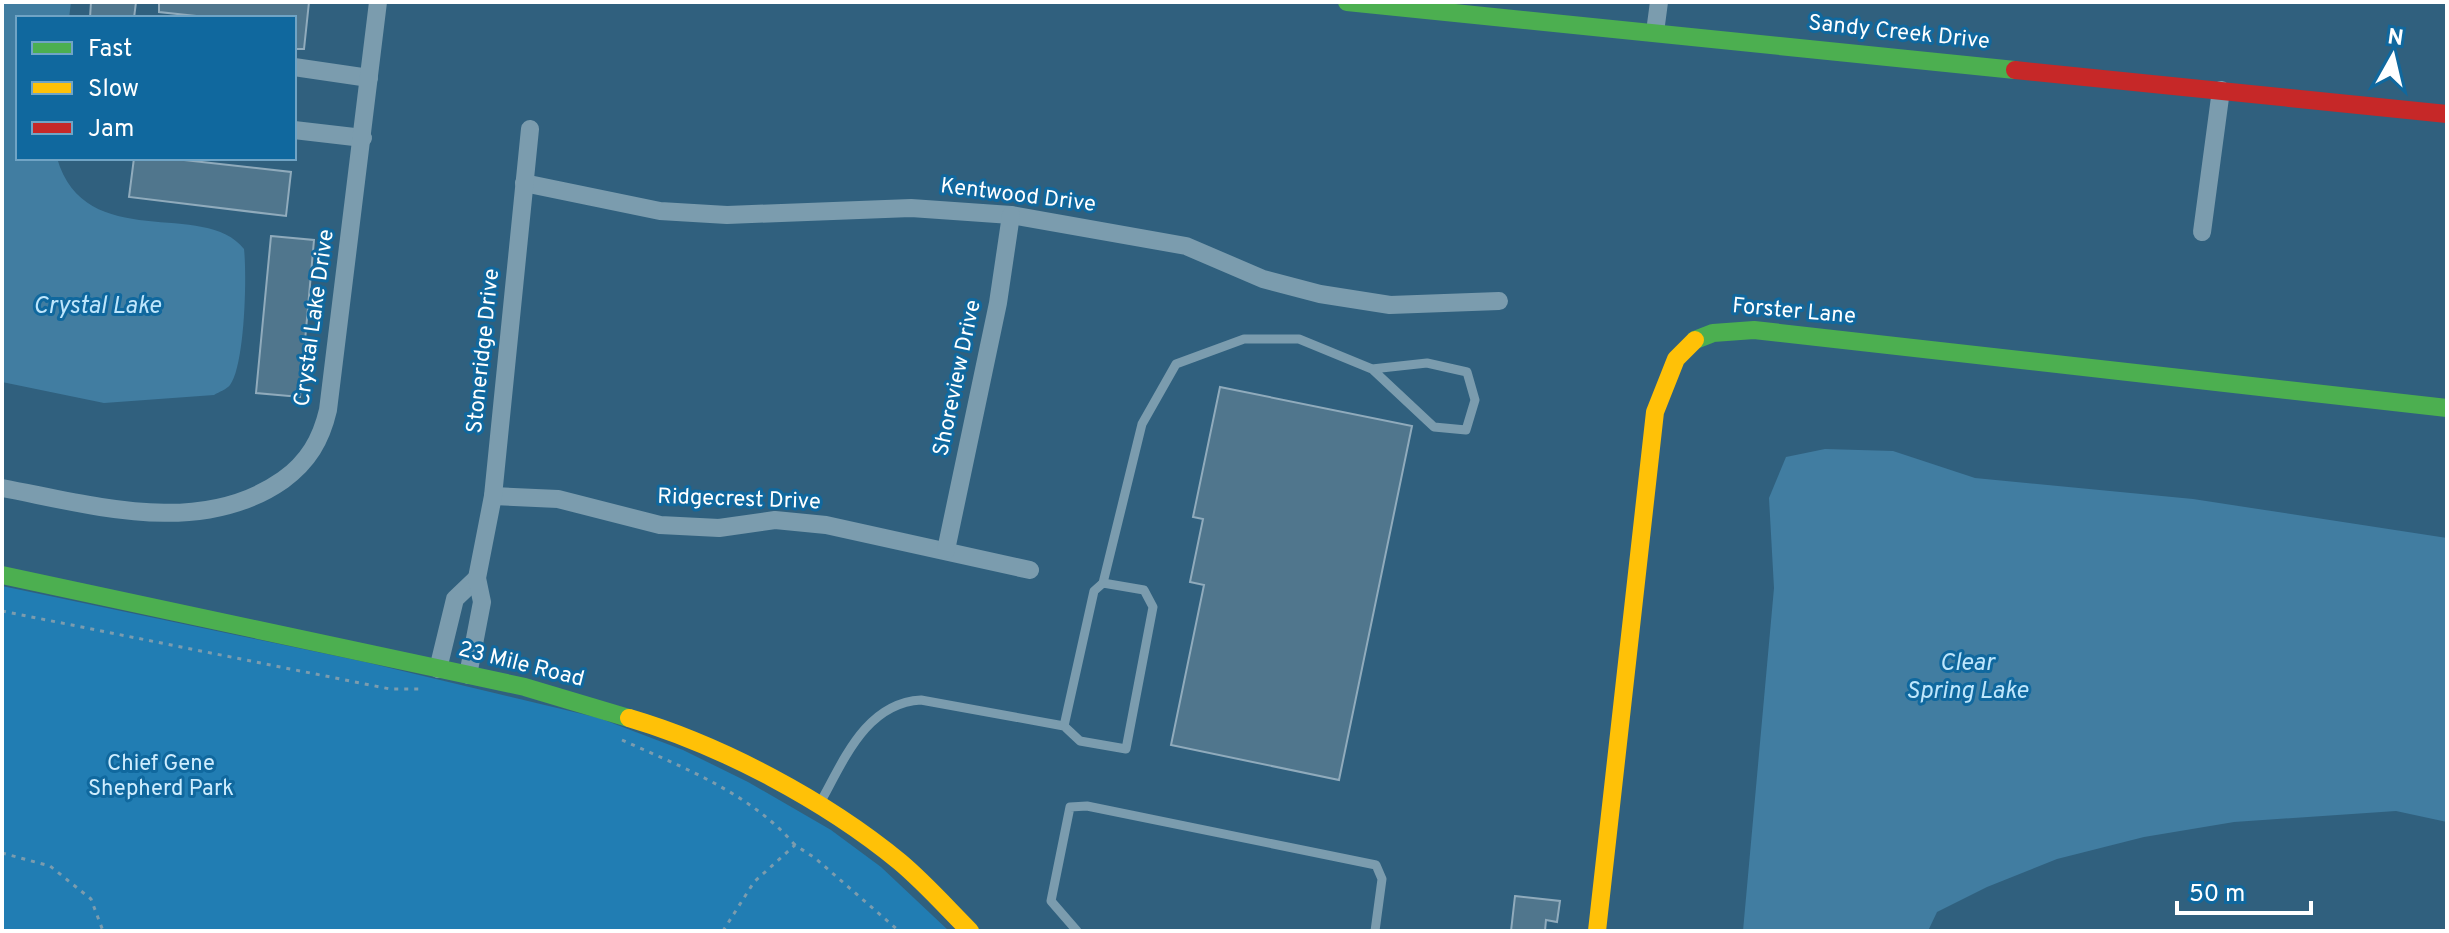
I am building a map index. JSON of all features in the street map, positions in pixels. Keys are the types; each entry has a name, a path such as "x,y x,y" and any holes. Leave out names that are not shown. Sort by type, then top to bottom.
{"street":[{"name":"Crystal Lake Drive","path":"2,488 140,512 181,513 242,502 298,469 315,447 328,410 378,2"},
{"name":"Sandy Creek Drive","path":"1347,2 2447,114"},
{"path":"1655,32 1659,2"},
{"path":"296,67 369,78"},
{"path":"2202,232 2221,90"},
{"name":"Stoneridge Drive","path":"468,675 482,602 477,578 493,496 530,129"},
{"path":"296,130 363,138"},
{"name":"Kentwood Drive","path":"524,183 660,211 727,215 911,208 1011,215 1186,246 1263,279 1320,294 1390,305 1499,301"},
{"name":"Shoreview Drive","path":"946,550 998,303 1011,215"},
{"name":"Forster Lane","path":"1597,931 1655,412 1666,370 1692,341 1721,328 1754,330 2447,408"},
{"name":"Ridgecrest Drive","path":"493,496 558,499 660,525 719,528 775,520 826,525 1030,570"},
{"name":"23 Mile Road","path":"2,575 525,687 671,730 746,764 818,805 901,863 970,931"},
{"name":"Stoneridge Drive","path":"438,669 455,599 477,578"}],"lane":[{"path":"1064,726 1090,603 1103,583 1142,424 1176,364 1244,339 1299,339 1372,369 1434,427 1466,430 1475,400 1467,372 1427,363 1372,369"},
{"path":"818,805 872,719 900,701 921,700 1064,726 1080,741 1126,749 1153,607 1144,590 1103,583"},
{"path":"1077,931 1051,901 1070,807 1087,806 1376,865 1382,879 1375,931"}],"path":[{"path":"2,611 390,689 429,689"},
{"path":"615,737 735,794 769,816 795,845 815,858 899,931"},
{"path":"723,931 754,882 795,845"},
{"path":"2,853 50,866 91,899 103,931"}],"green space":[{"name":"Chief Gene Shepherd Park","path":"2,586 365,662 599,718 683,750 748,782 831,830 881,867 949,931 2,931"}],"water":[{"name":"Crystal Lake","path":"2,2 71,2 69,16 16,16 16,160 58,160 71,188 93,206 118,216 202,227 226,234 244,249 245,298 239,359 230,385 214,395 104,403 2,382"},
{"name":"Clear Spring Lake","path":"1825,449 1893,451 1975,478 2193,499 2447,538 2447,822 2396,811 2234,822 2144,837 2057,859 1987,887 1937,912 1928,931 1743,931 1774,588 1769,498 1786,457"}],"building":[{"path":"91,2 136,2 134,16 90,16"},
{"path":"159,2 309,2 304,49 296,49 296,16 196,16 159,12"},
{"path":"134,160 184,160 291,172 286,216 129,197"},
{"path":"271,236 314,240 300,397 256,393"},
{"path":"1220,387 1412,426 1339,780 1171,745 1204,585 1190,582 1203,519 1193,517"},
{"path":"1515,896 1560,901 1557,922 1546,920 1545,931 1511,931"}],"traffic: fast":[{"path":"1347,2 2015,70"},
{"path":"1695,340 1713,333 1754,330 2447,408"},
{"path":"2,575 525,687 629,718"}],"traffic: slow":[{"path":"1597,931 1655,412 1676,359 1695,340"},
{"path":"629,718 736,759 806,797 871,839 900,862 970,931"}],"traffic: jam":[{"path":"2015,70 2447,114"}]}
